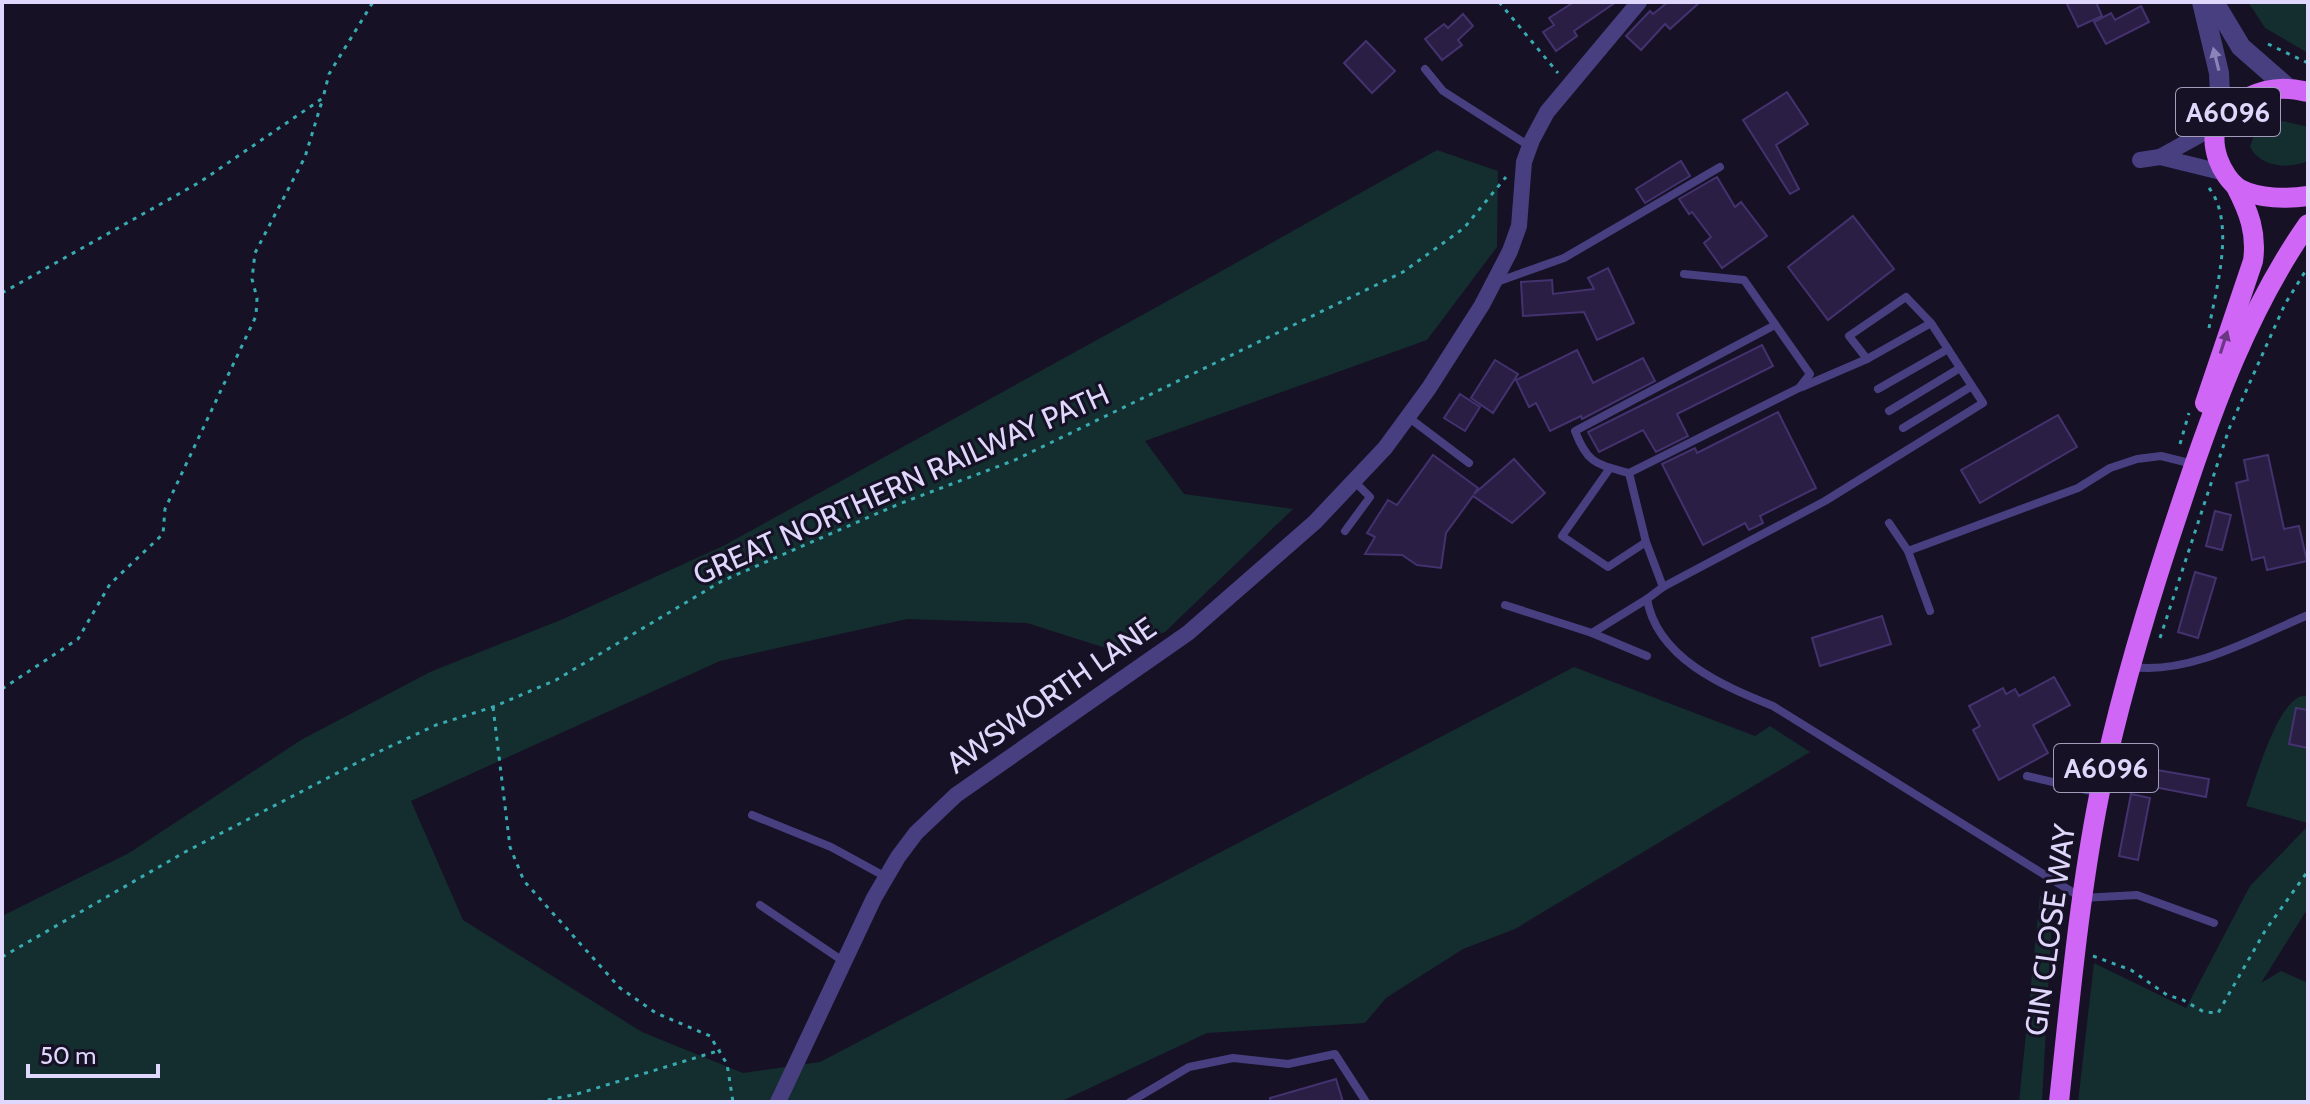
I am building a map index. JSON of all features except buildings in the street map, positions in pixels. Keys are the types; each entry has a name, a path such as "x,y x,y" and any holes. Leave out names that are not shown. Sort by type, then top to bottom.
{"main road":[{"name":"A6096","path":"2230,180 2216,150 2218,122 2241,101 2258,94 2299,90"},
{"path":"2230,180 2251,194 2308,196"},
{"name":"GIN CLOSE WAY","path":"2059,1102 2075,948 2100,794 2131,667 2173,528 2189,457 2248,275 2255,244 2247,207 2230,180"},
{"name":"GIN CLOSE WAY","path":"2189,457 2266,290 2308,224"}],"street":[{"name":"AWSWORTH LANE","path":"778,1102 843,961 886,877 916,833 956,795 1188,633 1315,522 1385,448 1429,388 1494,283 1510,251 1519,226 1524,162 1547,112 1639,2"},
{"path":"2160,157 2218,122 2219,73 2202,2"},
{"path":"2214,2 2231,33 2252,60 2299,90"},
{"path":"2140,160 2160,157 2189,163 2230,180"}],"lane":[{"path":"1425,69 1443,91 1529,147"},
{"path":"1494,283 1564,258 1720,167"},
{"path":"1684,274 1744,280 1810,374 1799,388"},
{"path":"1592,633 1663,587 1825,501 1983,403 1931,323 1906,297 1849,336 1867,359"},
{"path":"1775,325 1575,431 1581,447 1596,464 1629,473 1799,388 1867,359 1931,323"},
{"path":"1878,389 1948,349"},
{"path":"1889,411 1960,368"},
{"path":"1903,428 1972,386"},
{"path":"1408,417 1469,463"},
{"path":"1908,551 2078,488 2110,468 2137,459 2189,457"},
{"path":"1610,468 1562,536 1608,567 1646,542"},
{"path":"1629,473 1646,542 1663,587"},
{"path":"1345,531 1370,497 1354,481"},
{"path":"1889,523 1908,551 1930,611"},
{"path":"1647,599 1650,615 1662,633 1682,657 1703,674 1734,691 1773,706 2082,898 2137,895 2214,923"},
{"path":"1505,605 1592,633 1647,656"},
{"path":"2131,667 2181,666 2308,615"},
{"path":"2027,776 2100,794"},
{"path":"752,815 831,847 886,877"},
{"path":"760,905 843,961"},
{"path":"1130,1102 1189,1067 1233,1058 1288,1064 1335,1054 1366,1102"}],"path":[{"path":"2,689 78,639 110,584 163,534 165,509 256,316 257,298 252,279 255,253 305,157 329,74 373,2"},
{"path":"1499,2 1570,83"},
{"path":"2263,41 2308,63"},
{"path":"2252,60 2272,46"},
{"path":"2,293 200,182 323,98"},
{"path":"2189,163 2215,195 2222,226 2223,243 2209,330"},
{"name":"GREAT NORTHERN RAILWAY PATH","path":"2,957 185,852 372,755 436,725 493,707 556,680 722,581 899,504 1015,460 1403,272 1464,228 1502,181"},
{"path":"2189,457 2192,401"},
{"path":"2173,528 2199,521"},
{"path":"493,707 510,847 524,881 620,988 656,1013 710,1036 727,1064 733,1102"},
{"path":"2075,948 2131,970 2167,995 2204,1012 2218,1013 2265,931 2308,871"},
{"path":"538,1102 577,1094 721,1050"}],"green space":[{"path":"2248,2 2308,2 2308,53 2265,28"},
{"path":"2283,121 2308,127 2308,161 2276,165 2261,159 2250,147 2255,131 2266,124"},
{"path":"1437,150 1498,171 1497,247 1427,340 1145,441 1184,494 1293,509 1165,632 1115,651 1027,623 907,619 720,661 411,801 463,920 642,1032 743,1073 820,1062 1574,667 1755,736 1770,726 1810,752 1515,929 1463,949 1386,998 1365,1023 1207,1033 1060,1102 2,1102 2,916 129,853 301,740 430,672 563,619 723,546"},
{"path":"2308,695 2308,823 2246,806 2280,718 2296,699"},
{"path":"2308,826 2308,908 2261,983 2281,971 2308,983 2308,1102 2078,1102 2094,963 2186,1008 2250,886"},
{"path":"2040,896 2056,905 2052,918 2042,1102 2019,1102"}]}
